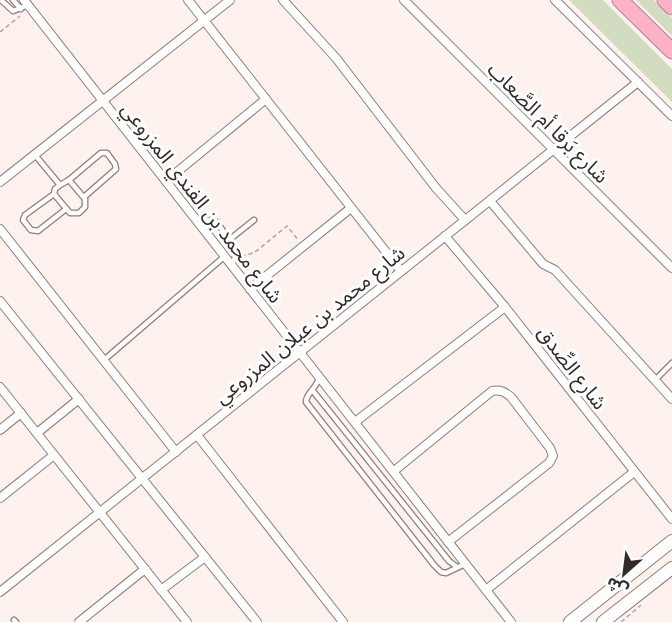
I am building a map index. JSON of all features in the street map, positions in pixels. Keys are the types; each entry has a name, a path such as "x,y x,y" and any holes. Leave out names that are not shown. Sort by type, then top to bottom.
{"highway":[{"path":"620,0 672,51"},
{"path":"665,0 672,7"}],"main road":[{"path":"570,622 672,541"},
{"path":"603,622 672,568"},
{"path":"610,590 627,596 628,601 622,607"}],"street":[{"path":"188,0 401,271"},
{"path":"0,182 230,0"},
{"path":"283,0 336,57 436,188 465,220"},
{"name":"شارع بَرقا أم الصَّعاب","path":"404,0 672,268"},
{"path":"555,0 672,116"},
{"name":"شارع محمد بن الفندي المزروعي","path":"25,5 394,471 448,542 462,565 486,590 511,622"},
{"name":"شارع محمد بن عبلان المزروعي","path":"0,592 638,82"},
{"path":"166,181 266,99"},
{"path":"490,201 543,264 556,271 672,399"},
{"path":"250,289 351,208"},
{"path":"0,229 176,452"},
{"name":"شارع الصِّدق","path":"445,236 505,307 672,519"},
{"path":"1,305 257,622"},
{"path":"355,422 505,307"},
{"path":"0,387 187,622"},
{"path":"394,471 496,390 511,397 550,448 553,456 549,462 448,542"},
{"path":"37,433 79,399"},
{"path":"0,430 21,413"},
{"path":"196,435 343,622"},
{"path":"0,498 54,455"},
{"path":"486,590 634,472"},
{"path":"161,590 205,557"},
{"path":"79,622 145,569"}],"lane":[{"path":"1,0 13,11 25,5"},
{"path":"13,0 25,5"},
{"path":"66,209 43,229 34,231 30,230 23,217 54,194 60,184 69,180 101,153 107,153 116,169 84,197"},
{"path":"35,155 60,184"},
{"path":"54,194 66,209 73,214 79,213 86,204 84,197 69,180"},
{"path":"229,240 254,220"},
{"path":"198,222 215,221 237,252 232,265"},
{"path":"104,360 225,256"},
{"path":"655,380 672,363"},
{"path":"319,377 317,386 307,396 306,402 438,571 446,573 462,565"},
{"path":"313,391 448,561 462,565"}],"path":[{"path":"0,32 25,5"},
{"path":"237,255 244,257 254,253 287,226 303,246"}],"green space":[{"path":"569,0 603,0 672,69 672,102"},
{"path":"636,0 654,0 672,18 672,36"}]}
